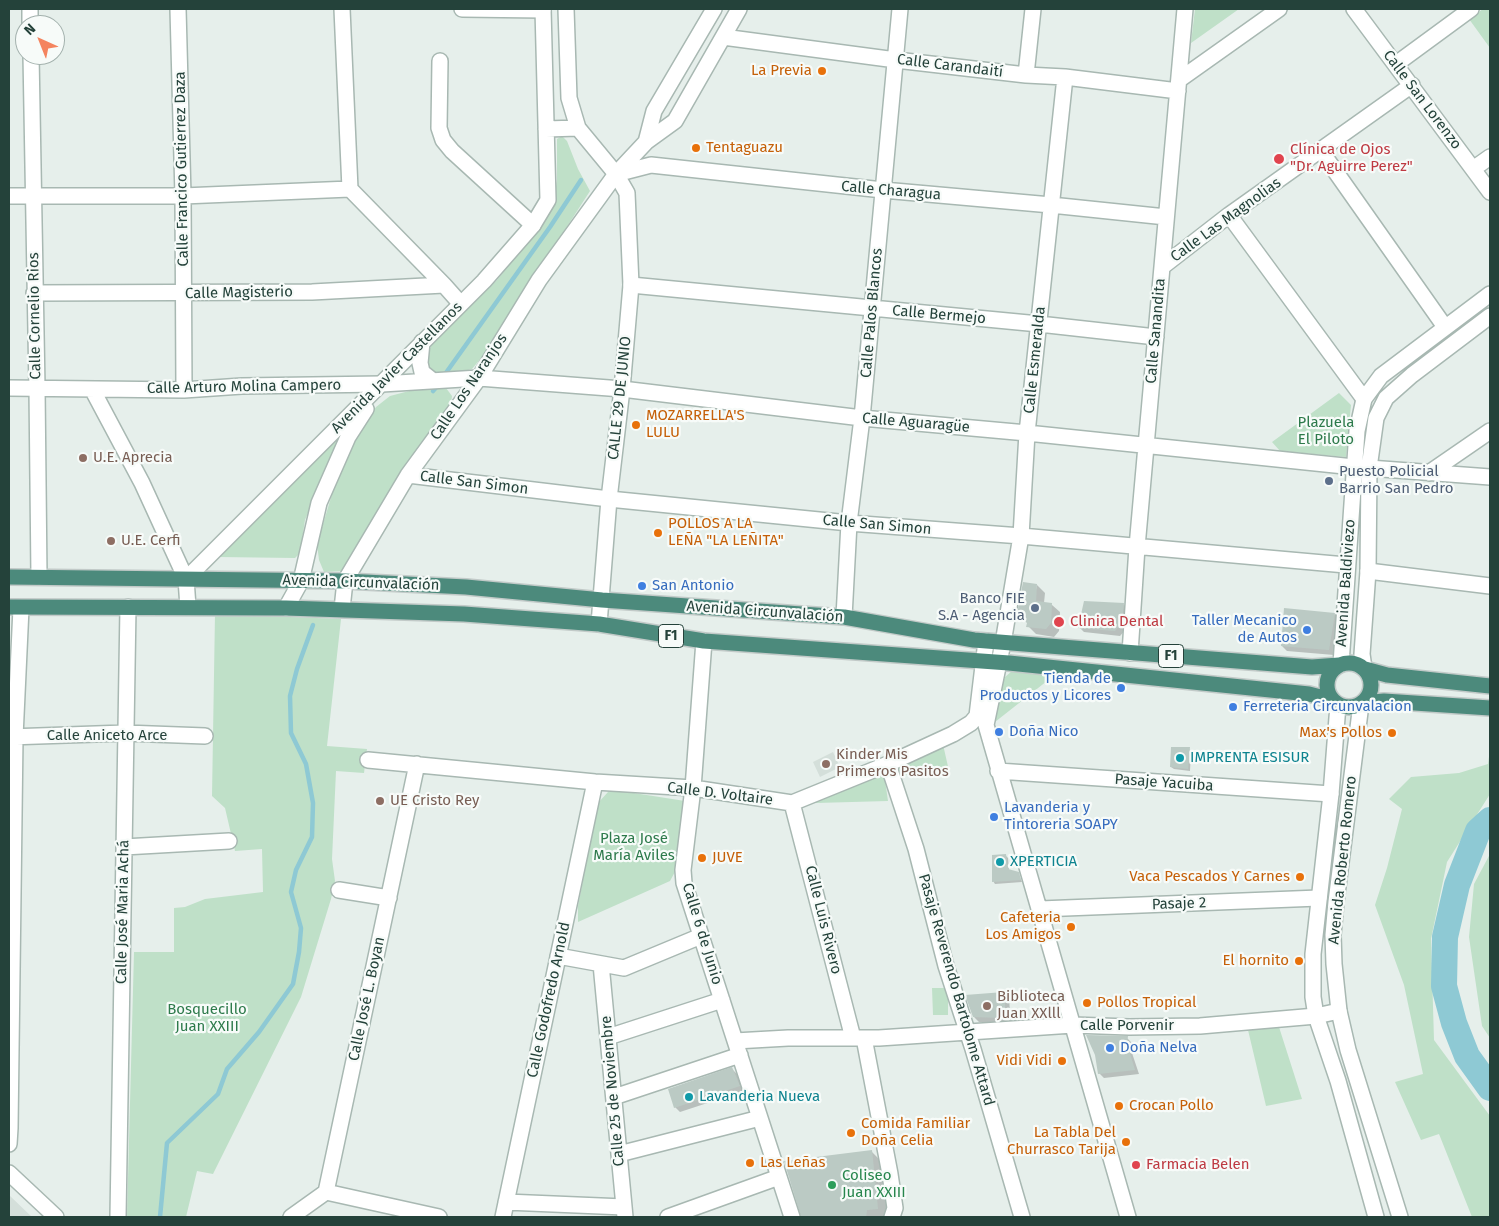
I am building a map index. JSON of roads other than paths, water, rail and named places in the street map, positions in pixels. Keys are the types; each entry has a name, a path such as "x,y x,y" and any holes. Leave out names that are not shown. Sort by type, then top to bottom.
{"highway":[{"name":"Avenida Circunvalación","path":"9,577 301,581 466,587 602,600 844,617 1003,643 1312,667 1340,665"},
{"name":"Avenida Circunvalación","path":"15,608 342,608 464,614 599,624 704,641 991,661 1309,694 1335,702"},
{"name":"F1","path":"1340,665 1353,663 1365,669 1387,675 1490,686"},
{"path":"1335,702 1328,693 1328,677 1340,665"},
{"path":"1362,704 1372,687 1371,680 1365,669"},
{"name":"F1","path":"1335,702 1347,708 1384,700 1490,708"}],"street":[{"name":"Calle Francico Gutierrez Daza","path":"178,9 183,196 184,390"},
{"path":"342,9 350,190 460,303"},
{"path":"462,9 543,9"},
{"name":"Avenida Javier Castellanos","path":"186,579 484,281 533,225 548,200 543,9"},
{"path":"546,129 578,128 570,98 566,9"},
{"path":"646,142 654,111 714,9"},
{"path":"616,174 646,142 675,121 739,9"},
{"name":"Calle Palos Blancos","path":"844,617 849,523 862,418 900,9"},
{"path":"1026,75 1033,9"},
{"name":"Calle Sanandita","path":"1130,653 1137,547 1185,9"},
{"path":"1178,86 1279,9"},
{"name":"Calle San Lorenzo","path":"1354,9 1490,192"},
{"path":"1396,64 1471,9"},
{"name":"Calle Carandaití","path":"723,37 1026,75 1178,86"},
{"path":"440,61 439,128 442,140 533,225"},
{"name":"Calle Cornelio Rios","path":"31,65 39,577"},
{"name":"Calle Esmeralda","path":"991,661 1003,643 1021,536 1027,433 1065,77"},
{"name":"Calle Las Magnolias","path":"1162,267 1229,215 1412,85"},
{"name":"CALLE 29 DE JUNIO","path":"578,128 616,174 627,193 632,285 609,498 599,624"},
{"path":"1321,151 1445,327"},
{"path":"1474,169 1490,157"},
{"name":"Calle Charagua","path":"616,174 651,165 883,190 1166,217"},
{"name":"Calle Los Naranjos","path":"342,608 345,582 408,475 479,378 539,280 616,174"},
{"path":"9,196 183,196 350,190"},
{"path":"1229,215 1364,399"},
{"name":"Calle Magisterio","path":"34,293 184,294 312,292 444,285"},
{"name":"Calle Bermejo","path":"632,285 1156,337"},
{"name":"Avenida Baldiviezo","path":"1365,669 1362,654 1368,571 1362,467 1357,431 1364,399 1381,376 1490,294"},
{"name":"Avenida Baldiviezo","path":"1340,665 1346,565 1362,467 1376,418 1386,398 1412,375 1490,316"},
{"path":"422,342 420,363 422,372 432,380"},
{"name":"Calle Arturo Molina Campero","path":"9,388 184,390 242,386 382,384 479,378"},
{"name":"Calle Aguaragüe","path":"479,378 622,389 862,418 1490,478"},
{"path":"286,608 301,581 319,503 348,437 382,384"},
{"path":"92,389 142,483 186,579 188,607"},
{"path":"1429,473 1490,430"},
{"name":"Calle San Simon","path":"408,475 849,523 1021,536 1346,565"},
{"path":"1368,571 1490,586"},
{"name":"Calle José Maria Achá","path":"118,1217 128,607"},
{"path":"9,1144 12,737 15,608"},
{"name":"Calle 6 de Junio","path":"704,641 694,788 683,870 684,883 792,1217"},
{"name":"Calle D. Voltaire","path":"368,760 596,782 694,788 792,803 888,764 971,724 977,716 991,661 986,641"},
{"path":"991,661 986,725 1128,1217"},
{"name":"Avenida Roberto Romero","path":"1335,702 1331,794 1313,954 1313,997 1316,1016 1338,1081 1376,1217"},
{"name":"Avenida Roberto Romero","path":"1362,704 1336,902 1333,934 1334,964 1339,1011 1348,1050 1400,1217"},
{"name":"Calle Aniceto Arce","path":"12,737 125,734 205,736"},
{"name":"Calle José L. Boyan","path":"326,1192 417,764"},
{"name":"Pasaje Reverendo Bartolome Attard","path":"888,764 916,849 946,966 981,1074 1022,1217"},
{"name":"Pasaje Yacuiba","path":"998,771 1331,794"},
{"name":"Calle Godofredo Arnold","path":"503,1217 596,782"},
{"name":"Calle Luis Rivero","path":"792,803 859,1038 890,1174 895,1208 892,1217"},
{"path":"124,847 229,841"},
{"path":"339,890 389,898"},
{"name":"Pasaje 2","path":"1040,910 1319,898"},
{"path":"558,956 624,968 701,936"},
{"name":"Calle 25 de Noviembre","path":"601,964 624,1212"},
{"path":"608,1036 722,1000"},
{"name":"Calle Porvenir","path":"614,1097 737,1048 788,1038 859,1038 1073,1025 1129,1027 1200,1026 1316,1016 1339,1011"},
{"path":"619,1154 760,1118"},
{"path":"9,1173 56,1217"},
{"path":"668,1217 779,1177"},
{"path":"291,1217 326,1192 439,1217"},
{"path":"506,1202 624,1212"}],"waterway":[{"path":"443,377 550,227 581,180"},
{"path":"433,391 439,384"},
{"path":"160,1217 167,1143 218,1094 227,1069 259,1032 293,984 301,928 291,892 296,870 312,837 313,803 306,764 291,733 290,696 297,669 313,625"},
{"path":"1490,820 1478,831 1457,885 1445,937 1444,986 1454,1023 1467,1056 1490,1088"}],"place":[{"name":"La Previa","path":"822,71"},
{"name":"Tentaguazu","path":"696,148"},
{"name":"Clínica de Ojos \"Dr. Aguirre Perez\"","path":"1279,159"},
{"name":"MOZARRELLA'S LULU","path":"636,425"},
{"name":"U.E. Aprecia","path":"83,458"},
{"name":"Puesto Policial Barrio San Pedro","path":"1329,481"},
{"name":"POLLOS A LA LEÑA \"LA LEÑITA\"","path":"658,533"},
{"name":"U.E. Cerfi","path":"111,541"},
{"name":"San Antonio","path":"642,586"},
{"name":"Banco FIE S.A - Agencia","path":"1035,608"},
{"name":"Clinica Dental","path":"1059,622"},
{"name":"Taller Mecanico de Autos","path":"1307,630"},
{"name":"Tienda de Productos y Licores","path":"1121,688"},
{"name":"Ferreteria Circunvalacion","path":"1233,707"},
{"name":"Doña Nico","path":"999,732"},
{"name":"Max's Pollos","path":"1392,733"},
{"name":"IMPRENTA ESISUR","path":"1180,758"},
{"name":"Kinder Mis Primeros Pasitos","path":"826,764"},
{"name":"UE Cristo Rey","path":"380,801"},
{"name":"Lavanderia y Tintoreria SOAPY","path":"994,817"},
{"name":"JUVE","path":"702,858"},
{"name":"XPERTICIA","path":"1000,862"},
{"name":"Vaca Pescados Y Carnes","path":"1300,877"},
{"name":"Cafeteria Los Amigos","path":"1071,927"},
{"name":"El hornito","path":"1299,961"},
{"name":"Pollos Tropical","path":"1087,1003"},
{"name":"Biblioteca Juan XXlll","path":"987,1006"},
{"name":"Doña Nelva","path":"1110,1048"},
{"name":"Vidi Vidi","path":"1062,1061"},
{"name":"Lavanderia Nueva","path":"689,1097"},
{"name":"Crocan Pollo","path":"1119,1106"},
{"name":"Comida Familiar Doña Celia","path":"851,1133"},
{"name":"La Tabla Del Churrasco Tarija","path":"1126,1142"},
{"name":"Las Leñas","path":"750,1163"},
{"name":"Farmacia Belen","path":"1136,1165"},
{"name":"Coliseo Juan XXIII","path":"832,1185"}],"park label":[{"name":"Plazuela El Piloto","path":"1326,432"},
{"name":"Plaza José María Aviles","path":"634,848"},
{"name":"Bosquecillo Juan XXIII","path":"207,1018"}]}
